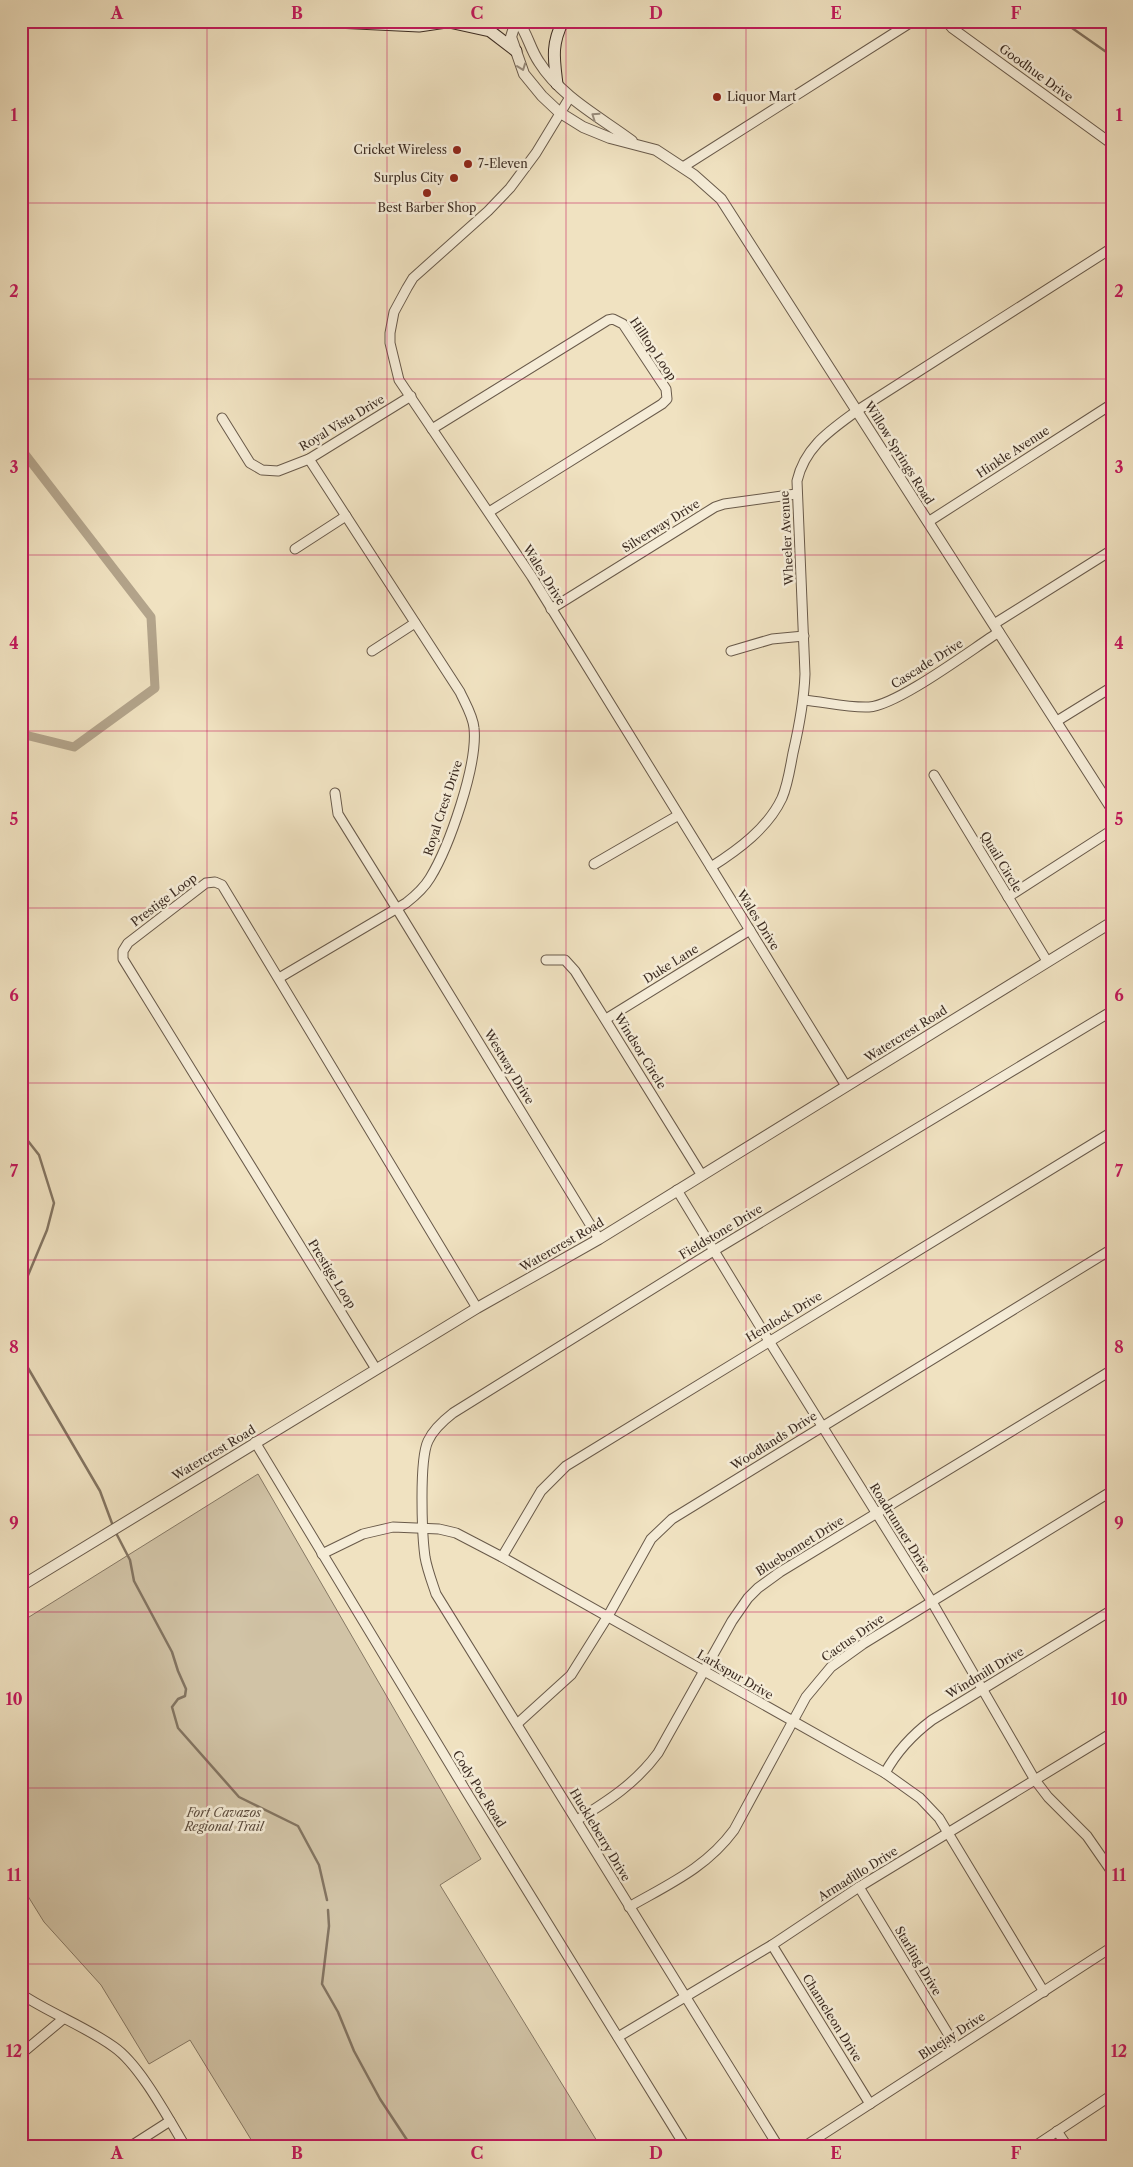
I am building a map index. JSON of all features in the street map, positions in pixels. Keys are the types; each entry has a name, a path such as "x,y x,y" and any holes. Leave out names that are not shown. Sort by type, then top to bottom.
{"main road":[{"path":"315,21 419,26 453,21"},
{"path":"557,84 553,54 555,38 563,21"},
{"path":"449,22 490,31 516,50"}],"street":[{"name":"Willow Springs Road","path":"517,21 511,37 524,74 531,84 559,112 592,131 610,138 656,150 703,182 720,199 858,410 1112,808"},
{"name":"Willow Springs Road","path":"517,21 526,33 538,62 557,84 570,97 635,143"},
{"path":"683,167 913,21"},
{"name":"Goodhue Drive","path":"946,21 952,28 1112,144"},
{"name":"Wales Drive","path":"570,97 559,112 536,153 510,188 488,211 413,278 394,312 390,343 399,380 489,512 551,609 846,1086"},
{"name":"Wheeler Avenue","path":"711,868 751,837 764,824 782,798 790,772 804,700 804,636 796,494 799,470 810,450 827,432 858,410 1112,248"},
{"name":"Hilltop Loop","path":"432,429 608,320 613,319 623,324 666,389 667,399 662,404 489,512"},
{"name":"Royal Vista Drive","path":"222,418 250,463 262,470 278,471 308,459 410,396"},
{"name":"Hinkle Avenue","path":"928,522 1112,404"},
{"name":"Royal Crest Drive","path":"279,978 398,908 416,895 429,880 444,850 467,781 473,755 474,740 474,727 460,692 308,459"},
{"name":"Silverway Drive","path":"551,609 715,508 724,504 796,494"},
{"path":"295,549 346,516"},
{"name":"Cascade Drive","path":"804,700 870,707 903,694 996,628 1112,550"},
{"path":"372,651 415,623"},
{"path":"731,651 772,640 804,636"},
{"path":"1057,721 1112,687"},
{"name":"Quail Circle","path":"934,775 1047,961"},
{"name":"Westway Drive","path":"335,793 338,814 398,908 599,1239"},
{"path":"594,864 678,816"},
{"path":"1008,897 1112,830"},
{"name":"Prestige Loop","path":"376,1370 123,959 123,951 128,944 206,883 215,882 222,885 477,1308"},
{"name":"Watercrest Road","path":"21,1586 477,1308 599,1239 701,1174 1112,922"},
{"name":"Duke Lane","path":"606,1019 750,930"},
{"name":"Windsor Circle","path":"546,960 565,960 575,971 701,1174"},
{"name":"Fieldstone Drive","path":"424,1528 422,1469 425,1447 428,1440 444,1420 715,1250 1112,1011"},
{"name":"Hemlock Drive","path":"502,1557 541,1491 566,1466 1112,1132"},
{"name":"Roadrunner Drive","path":"677,1190 932,1602 984,1688 1035,1780 1048,1797 1087,1836 1112,1872"},
{"name":"Woodlands Drive","path":"518,1724 571,1675 608,1616 651,1539 672,1519 1112,1249"},
{"name":"Bluebonnet Drive","path":"577,1820 610,1800 647,1769 658,1753 732,1621 748,1598 758,1588 1112,1370"},
{"name":"Cody Poe Road","path":"255,1442 469,1796 685,2146"},
{"name":"Cactus Drive","path":"629,1906 691,1872 721,1848 734,1830 806,1697 830,1667 863,1644 1112,1491"},
{"name":"Larkspur Drive","path":"322,1554 363,1534 393,1527 439,1529 456,1534 502,1557 608,1616 885,1773 920,1798 949,1833 1044,1992"},
{"name":"Huckleberry Drive","path":"424,1528 425,1558 436,1594 778,2146"},
{"name":"Windmill Drive","path":"885,1773 898,1751 911,1736 932,1720 1112,1610"},
{"name":"Armadillo Drive","path":"618,2037 772,1945 858,1887 1112,1733"},
{"name":"Starling Drive","path":"858,1887 956,2047"},
{"name":"Chameleon Drive","path":"772,1945 870,2104"},
{"name":"Bluejay Drive","path":"806,2146 1112,1947"},
{"path":"21,1994 63,2019 90,2031 130,2061 185,2146"},
{"path":"21,2054 63,2019"},
{"path":"1034,2146 1112,2095"},
{"path":"131,2146 170,2121"},
{"path":"1057,2131 1067,2146"}],"green space":[{"name":"Fort Cavazos Regional Trail","path":"258,1474 481,1859 440,1885 600,2146 255,2146 190,2040 149,2064 101,1985 44,1922 21,1885 21,1622"}],"waterway":[{"path":"1062,21 1112,56"},
{"path":"21,449 151,617 155,688 74,747 21,734"},
{"path":"21,1132 39,1155 54,1203 47,1230 21,1292"},
{"path":"21,1356 100,1491 113,1526"},
{"path":"115,1531 130,1560 134,1581 172,1652 186,1689 185,1696 178,1699 172,1707 178,1728 239,1797 298,1826 319,1865 327,1900"},
{"path":"328,1910 329,1926 322,1984 338,2012 354,2051 380,2099 411,2146"}],"place":[{"name":"Liquor Mart","path":"717,97"},
{"name":"Cricket Wireless","path":"457,150"},
{"name":"7-Eleven","path":"468,164"},
{"name":"Surplus City","path":"454,178"},
{"name":"Best Barber Shop","path":"427,193"}]}
